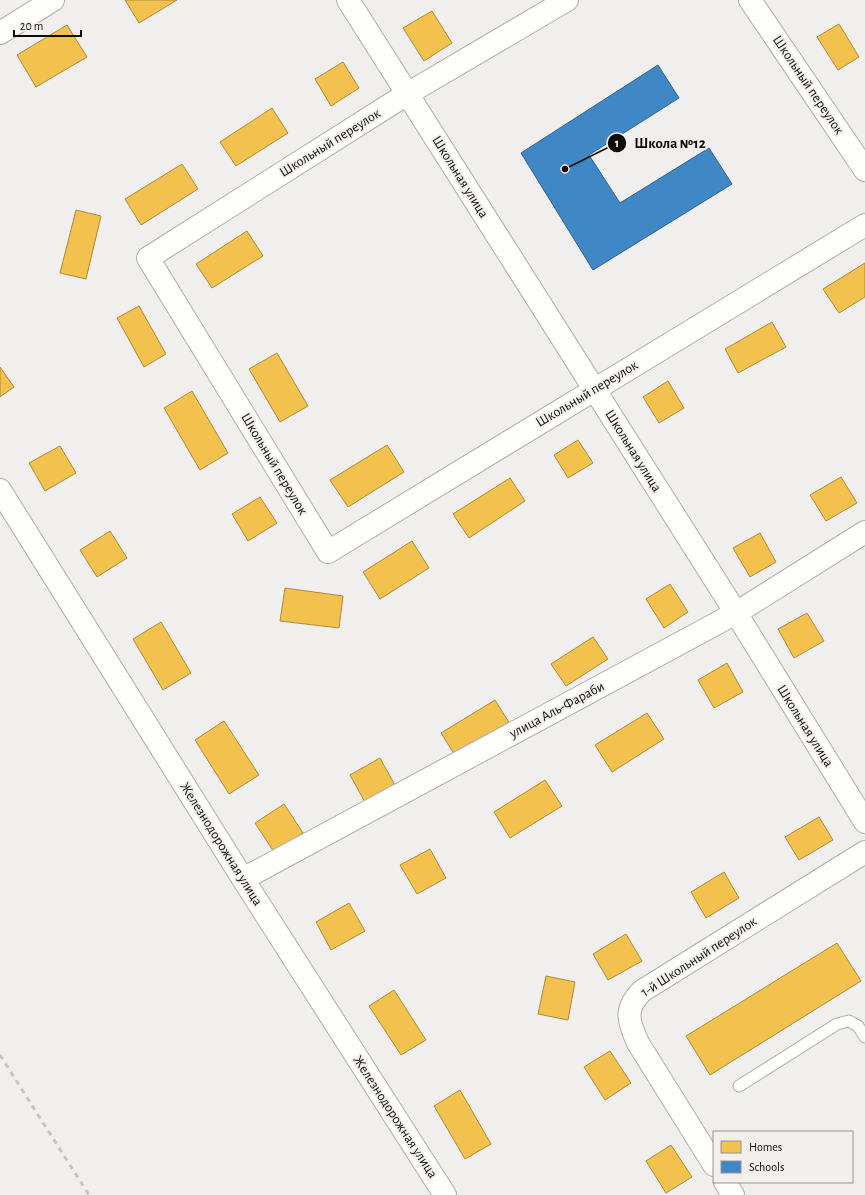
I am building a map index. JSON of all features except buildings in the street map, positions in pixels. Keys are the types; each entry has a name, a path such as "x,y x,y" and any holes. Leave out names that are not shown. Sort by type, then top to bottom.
{"street":[{"path":"0,33 26,7 53,0"},
{"name":"Школьная улица","path":"348,0 736,613 865,822"},
{"name":"Школьный переулок","path":"567,0 407,94 148,258 328,552 865,224"},
{"name":"Школьный переулок","path":"750,0 865,170"},
{"name":"Железнодорожная улица","path":"0,490 243,879 445,1195"},
{"name":"улица Аль-Фараби","path":"243,879 736,613 865,532"},
{"name":"1-й Школьный переулок","path":"713,1163 638,1043 630,1022 629,1011 634,999 642,991 865,852"},
{"path":"726,1183 733,1195"}],"lane":[{"path":"739,1086 837,1024 849,1021 858,1026 865,1037"}],"railway":[{"path":"0,1055 89,1195"}],"place":[{"name":"Школа №12","path":"565,169"}]}
